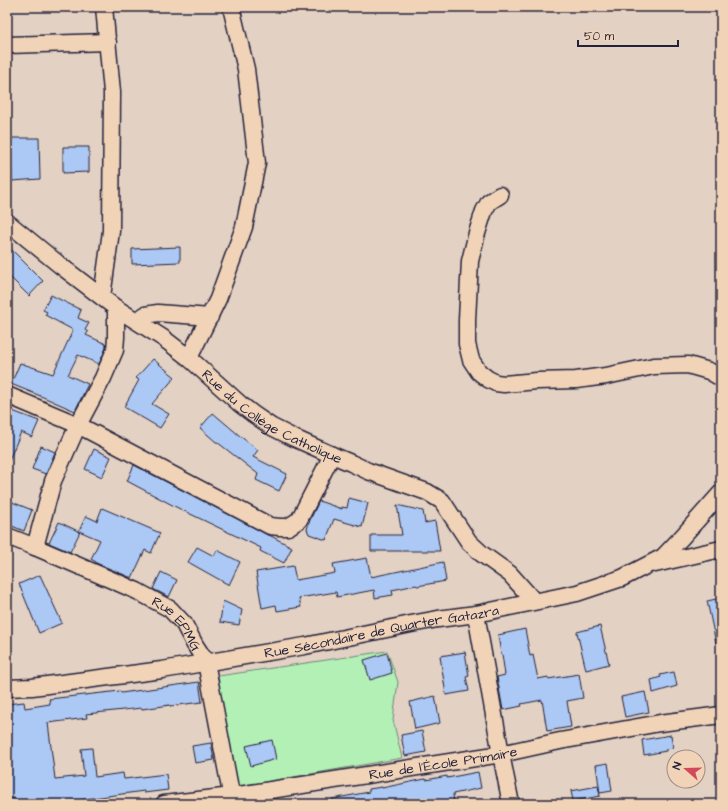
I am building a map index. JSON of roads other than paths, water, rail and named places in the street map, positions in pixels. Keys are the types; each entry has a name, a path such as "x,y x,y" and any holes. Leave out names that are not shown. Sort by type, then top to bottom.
{"street":[{"path":"102,297 111,231 112,92 104,7"},
{"path":"189,358 218,299 244,227 257,163 246,69 231,7"},
{"path":"7,45 108,42"},
{"path":"500,195 489,202 484,211 470,261 467,344 471,360 479,372 496,383 504,384 576,380 606,376 654,366 688,365 709,371 721,378"},
{"name":"Rue du Collège Catholique","path":"7,222 116,308 163,338 189,358 253,414 272,427 368,471 422,490 442,501 469,542 482,554 510,574 534,601"},
{"path":"35,547 53,481 78,425 103,378 115,350 116,308"},
{"path":"137,321 146,315 158,313 210,317"},
{"path":"7,395 78,425 270,526 288,527 299,520 332,455"},
{"name":"Rue Sécondaire de Quarter Gatazra","path":"7,688 32,687 162,670 305,646 438,619 476,614 577,593 622,578 663,557 721,494"},
{"name":"Rue EPMG","path":"7,536 137,592 170,608 184,624 206,662 233,800"},
{"path":"644,567 721,549"},
{"path":"476,614 511,804"},
{"name":"Rue de l'École Primaire","path":"164,804 233,800 501,754 560,741 660,723 721,715"}]}
